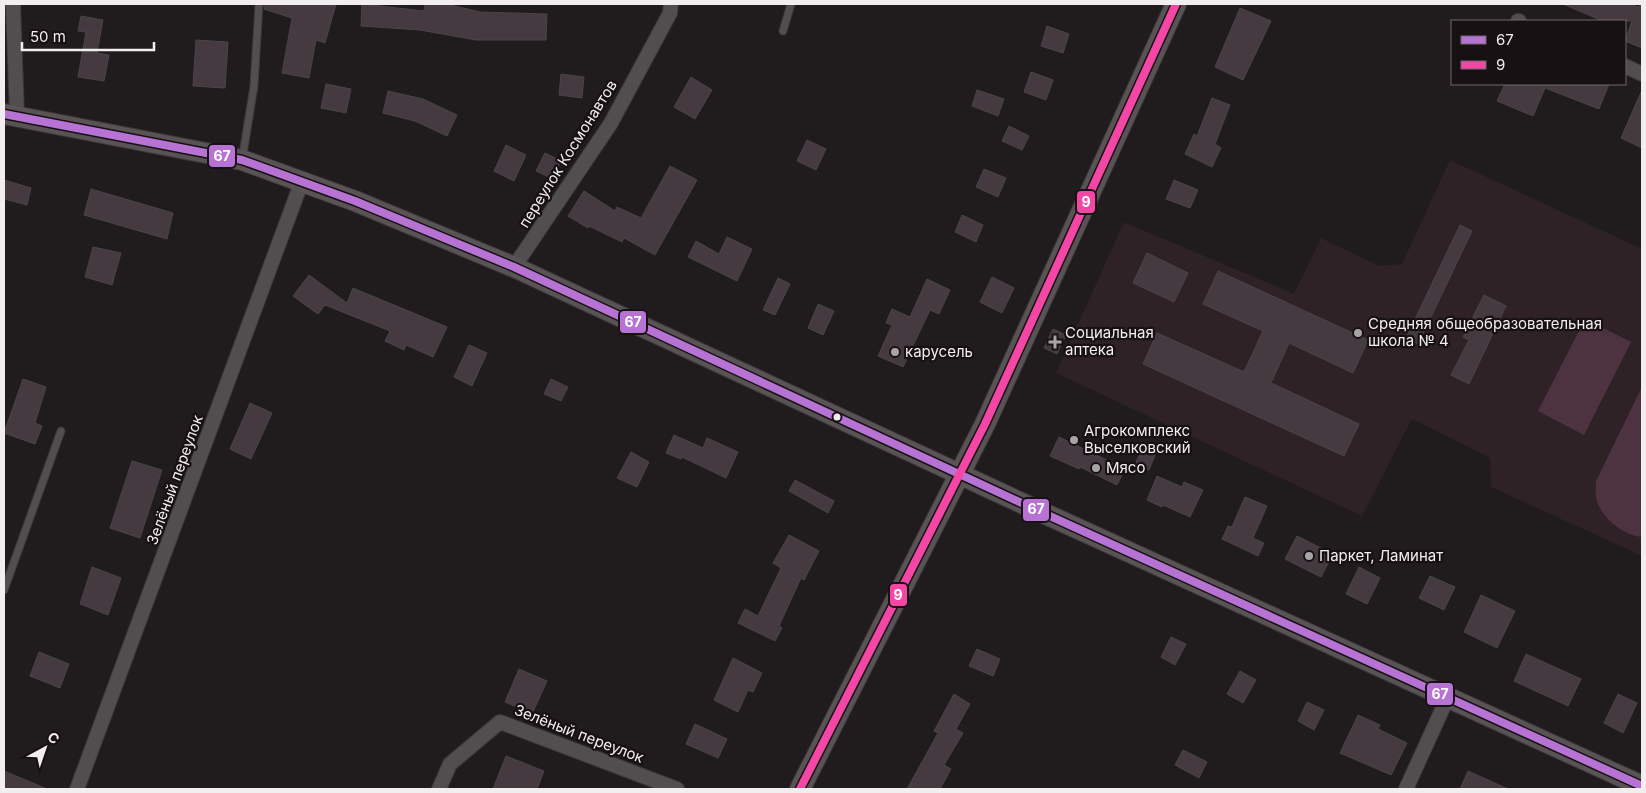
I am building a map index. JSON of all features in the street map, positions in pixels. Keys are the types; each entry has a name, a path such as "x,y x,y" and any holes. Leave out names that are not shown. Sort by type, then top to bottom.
{"main road":[{"path":"800,789 960,474 1176,4"},
{"path":"10,114 242,160 302,181 514,267 1447,699 1642,786"}],"street":[{"path":"10,114 13,4"},
{"name":"переулок Космонавтов","path":"514,267 610,123 670,12 672,4"},
{"path":"1626,66 1642,74"},
{"name":"Зелёный переулок","path":"77,789 302,181"},
{"path":"1406,789 1447,699"},
{"name":"Зелёный переулок","path":"439,789 450,764 500,722 677,789"}],"lane":[{"path":"242,160 254,86 259,4"},
{"path":"783,30 791,4"},
{"path":"4,590 61,431"}],"shaded area":[{"name":"Средняя общеобразовательная школа № 4","path":"1450,160 1642,249 1642,556 1491,487 1490,458 1412,419 1362,516 1056,373 1124,222 1294,294 1321,238 1379,266 1402,264"},
{"path":"1585,319 1631,342 1584,435 1538,411"},
{"path":"1642,387 1642,537 1627,533 1607,518 1598,504 1596,481"}],"building":[{"path":"264,4 336,4 325,43 316,40 309,78 282,73 292,18 264,9"},
{"path":"362,4 424,11 425,4 446,4 480,12 547,14 546,40 476,40 420,30 361,26"},
{"path":"1563,4 1630,4 1638,7 1642,4 1642,48 1626,41 1632,21 1601,20"},
{"path":"1240,8 1271,21 1243,80 1215,67"},
{"path":"81,16 103,20 97,53 109,55 104,81 78,77 86,32 78,31"},
{"path":"1047,26 1069,34 1063,53 1041,46"},
{"path":"196,40 228,42 225,88 193,86"},
{"path":"1031,72 1053,80 1046,100 1024,92"},
{"path":"561,74 584,77 582,98 559,95"},
{"path":"691,77 712,90 695,119 674,107"},
{"path":"326,84 351,89 346,113 321,108"},
{"path":"1505,85 1609,85 1599,109 1545,88 1533,116 1497,101"},
{"path":"977,90 1004,99 998,116 972,106"},
{"path":"1642,90 1642,148 1621,138"},
{"path":"388,91 423,99 457,115 447,136 415,121 383,113"},
{"path":"1212,98 1230,105 1215,144 1221,148 1212,167 1185,154 1194,134 1197,136"},
{"path":"1009,126 1029,136 1022,150 1002,141"},
{"path":"807,140 826,149 816,170 797,161"},
{"path":"506,145 526,155 514,181 494,171"},
{"path":"545,153 561,161 553,179 536,171"},
{"path":"670,166 697,180 655,255 624,238 622,242 589,226 588,228 568,216 584,191 615,211 617,207 641,218"},
{"path":"984,169 1006,178 998,197 976,187"},
{"path":"4,180 31,188 27,205 4,199"},
{"path":"1174,180 1198,190 1190,208 1166,199"},
{"path":"91,189 173,213 167,239 84,215"},
{"path":"962,215 983,225 976,242 955,232"},
{"path":"1460,225 1472,231 1418,344 1406,338"},
{"path":"727,237 752,249 737,281 688,257 696,241 719,254"},
{"path":"93,247 121,253 112,285 85,277"},
{"path":"1147,253 1188,273 1174,302 1133,283"},
{"path":"1218,271 1368,340 1353,373 1289,343 1271,383 1359,424 1344,456 1143,364 1157,333 1244,372 1263,331 1203,304"},
{"path":"309,275 347,303 353,288 447,327 433,357 406,345 404,350 385,341 390,331 325,305 318,314 293,296"},
{"path":"992,277 1014,288 1002,313 980,302"},
{"path":"778,278 790,284 775,315 763,310"},
{"path":"927,279 950,290 939,314 930,310 903,367 878,356 892,325 886,323 892,309 910,317"},
{"path":"1484,295 1506,306 1469,384 1451,375 1469,340 1463,337"},
{"path":"818,304 834,311 823,335 808,328"},
{"name":"Социальная аптека","path":"1053,329 1066,335 1057,354 1044,348"},
{"path":"469,345 487,353 472,386 454,377"},
{"path":"23,379 46,387 35,423 42,426 35,444 4,433"},
{"path":"551,379 568,387 561,401 544,394"},
{"path":"250,403 272,413 251,459 230,449"},
{"path":"674,435 703,448 707,438 738,452 726,478 682,457 681,459 666,453"},
{"path":"1059,437 1125,469 1117,485 1080,467 1079,469 1050,456"},
{"path":"1144,444 1157,450 1149,470 1135,465"},
{"path":"631,452 649,462 637,487 617,478"},
{"path":"132,461 162,470 140,538 110,528"},
{"path":"1157,476 1182,487 1184,482 1203,490 1190,517 1147,500"},
{"path":"795,480 834,501 828,513 789,491"},
{"path":"1245,497 1267,506 1253,538 1264,543 1258,556 1222,539 1228,526 1232,527"},
{"path":"789,535 819,551 804,580 801,578 779,626 782,628 775,641 738,623 745,609 758,616 781,568 773,563"},
{"name":"Паркет, Ламинат","path":"1297,536 1333,554 1321,577 1285,559"},
{"path":"92,567 121,578 108,615 80,604"},
{"path":"1359,567 1380,578 1367,604 1346,594"},
{"path":"1430,576 1455,587 1444,610 1419,598"},
{"path":"1481,595 1515,611 1497,648 1464,632"},
{"path":"1171,637 1186,644 1175,665 1161,657"},
{"path":"977,649 1000,659 993,676 969,666"},
{"path":"39,652 69,664 60,688 30,676"},
{"path":"1526,654 1581,679 1568,706 1514,681"},
{"path":"733,658 762,673 753,692 748,690 738,712 714,700"},
{"path":"519,669 547,681 532,714 505,702"},
{"path":"1240,671 1256,680 1243,703 1227,694"},
{"path":"954,694 970,704 956,729 963,733 944,765 951,769 940,789 907,789 938,733 934,731"},
{"path":"1618,694 1637,703 1623,733 1604,723"},
{"path":"1307,702 1324,710 1314,730 1298,721"},
{"path":"1358,715 1380,725 1378,729 1407,743 1391,775 1340,753"},
{"path":"695,724 727,739 718,758 686,744"},
{"path":"1183,750 1207,762 1199,778 1175,765"},
{"path":"506,756 544,771 537,789 493,789"},
{"path":"4,771 47,789 4,789"},
{"path":"1468,771 1508,789 1460,789"}],"transit line":[{"name":"9","path":"800,789 985,424 1176,4"},
{"name":"67","path":"4,114 242,160 355,201 514,267 1028,506 1642,786"}],"place":[{"name":"Средняя общеобразовательная школа № 4","path":"1358,333"},
{"name":"Социальная аптека","path":"1055,342"},
{"name":"карусель","path":"895,352"},
{"name":"Агрокомплекс Выселковский","path":"1074,440"},
{"name":"Мясо","path":"1096,468"},
{"name":"Паркет, Ламинат","path":"1309,556"}]}
